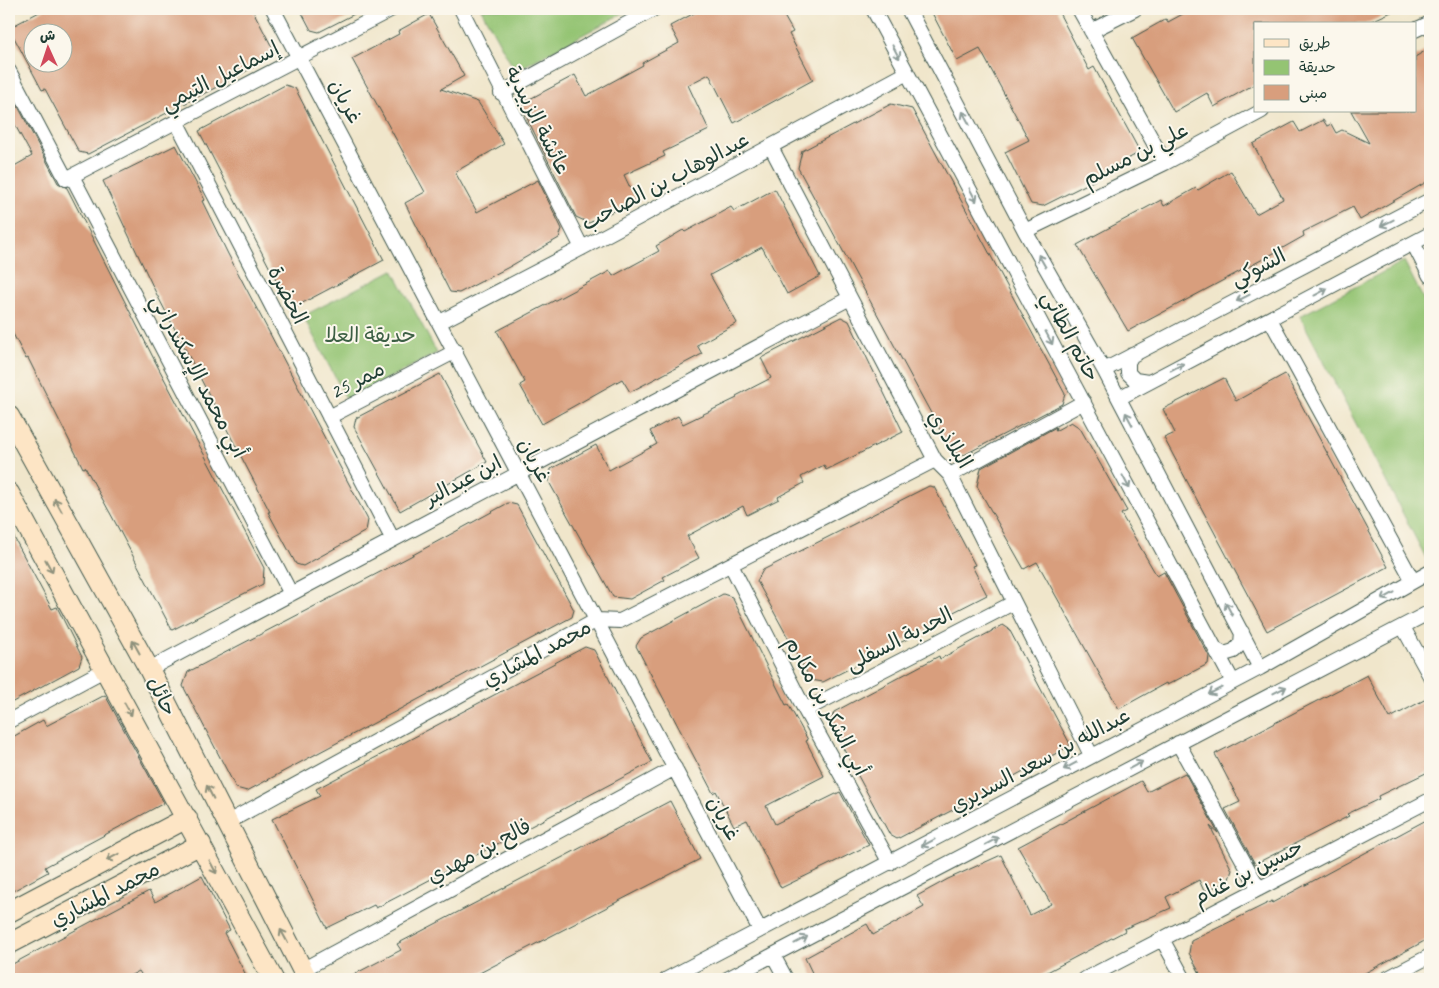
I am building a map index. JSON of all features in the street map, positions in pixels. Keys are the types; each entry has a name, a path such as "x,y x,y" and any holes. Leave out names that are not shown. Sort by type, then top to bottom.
{"street":[{"name":"غريان","path":"273,9 456,351 760,930"},
{"name":"إسماعيل التيمي","path":"69,177 392,9"},
{"name":"عائشة الزبيدية","path":"461,9 501,93 582,248"},
{"path":"501,93 654,9"},
{"name":"حاتم الطائي","path":"874,9 1233,682"},
{"name":"حاتم الطائي","path":"908,9 1025,231 1104,370 1260,668"},
{"path":"1079,9 1165,163"},
{"path":"1091,31 1135,9"},
{"name":"أبي محمد الإسكندراني","path":"9,71 69,177 291,594"},
{"name":"عبدالوهاب بن الصاحب","path":"440,322 582,248 907,73"},
{"name":"علي بن مسلم","path":"1025,231 1165,163 1260,112"},
{"name":"الخضرة","path":"176,121 392,540"},
{"name":"البلاذري","path":"771,147 935,460 950,475 1091,755"},
{"name":"الشوكي","path":"1104,370 1430,200"},
{"path":"1118,398 1430,234"},
{"path":"1413,243 1430,276"},
{"name":"ابن عبدالبر","path":"149,669 850,298"},
{"path":"1270,319 1413,581"},
{"name":"ممر 25","path":"329,417 456,351"},
{"path":"1132,355 1128,362 1128,373 1135,380 1148,382"},
{"path":"950,475 1084,402"},
{"name":"حائل","path":"9,416 149,669 266,902 305,975"},
{"name":"محمد المشاري","path":"226,823 597,620 620,621 731,566 935,460"},
{"name":"حائل","path":"9,493 187,818 272,979"},
{"name":"أبي الشكر بن مكارم","path":"731,566 805,710 890,863"},
{"name":"عبدالله بن سعد السديري","path":"667,979 1260,668 1430,572"},
{"name":"الحدبة السفلى","path":"805,710 1013,603"},
{"path":"727,979 1430,612"},
{"path":"1403,626 1430,676"},
{"path":"1216,650 1224,654 1234,651 1241,643 1242,632"},
{"path":"9,721 106,669"},
{"path":"1178,743 1259,889"},
{"name":"فالح بن مهدي","path":"305,975 675,768"},
{"name":"حسين بن غنام","path":"1085,979 1430,800"},
{"name":"محمد المشاري","path":"9,912 187,818"},
{"path":"146,839 166,835 173,840 175,846 172,854 162,864"},
{"name":"محمد المشاري","path":"9,944 201,844"},
{"path":"239,916 266,902"},
{"path":"1162,939 1184,979"},
{"path":"773,955 786,979"},
{"path":"1386,979 1430,956"}],"green space":[{"path":"481,9 631,9 515,71"},
{"path":"1404,261 1430,312 1430,559 1427,560 1300,316"},
{"name":"حديقة العلا","path":"393,270 437,353 347,400 303,316"}],"building":[{"path":"45,9 252,9 273,49 271,57 234,78 88,154 79,152 45,89 42,90 32,72 72,72 72,22 22,22 22,52 9,28"},
{"path":"300,9 364,9 319,32 311,30"},
{"path":"702,9 780,9 793,32 789,34 813,80 734,123 709,74 688,85 709,130 663,152 665,156 624,175 636,200 589,223 576,217 522,108 526,101 575,75 586,96 679,43 670,26"},
{"path":"930,9 1057,9 1089,70 1094,67 1140,152 1094,178 1095,180 1043,206 1031,204 1005,152 1029,140 980,49 957,61"},
{"path":"1192,9 1398,9 1369,22 1254,22 1254,85 1214,107 1207,93 1174,112 1132,38 1166,19 1168,22"},
{"path":"429,14 464,76 441,89 478,102 504,144 455,172 477,212 538,180 562,229 559,238 459,293 450,292 405,203 425,192 352,59 399,34 398,31"},
{"path":"1430,48 1430,180 1360,220 1353,207 1303,232 1304,236 1128,331 1077,245 1161,200 1164,206 1196,188 1198,190 1231,171 1256,214 1283,199 1253,144 1294,122 1300,132 1323,120 1327,126 1331,124 1336,133 1342,130 1369,143 1352,112 1416,112 1416,56"},
{"path":"285,85 295,88 384,260 291,309 199,131"},
{"path":"9,89 58,183 67,188 158,367 264,568 263,584 172,630 85,467 83,468 28,358 26,359 9,326 9,169 32,156 9,114"},
{"path":"891,104 912,109 1065,394 1062,404 964,455 952,452 798,168 802,151"},
{"path":"176,145 205,200 202,201 228,254 368,520 366,531 303,566 296,564 268,512 270,512 156,293 103,181"},
{"path":"775,189 820,276 787,294 762,247 710,275 737,323 697,345 702,354 630,392 622,379 542,424 520,385 525,382 497,331 610,271 613,276 659,251 656,246 683,230 685,232 731,207 734,211"},
{"path":"841,317 849,321 903,432 826,470 824,465 801,477 804,483 778,497 779,499 747,515 743,506 687,536 699,558 663,577 665,580 630,599 613,597 549,482 551,469 596,445 609,470 657,444 650,431 678,416 683,424 737,398 736,396 771,378 761,358"},
{"path":"440,374 487,462 400,511 354,427 356,418"},
{"path":"1285,374 1388,567 1267,631 1164,438 1175,433 1163,409 1224,378 1236,401"},
{"path":"1071,422 1080,428 1127,511 1121,514 1157,576 1164,572 1209,656 1208,664 1167,685 1166,683 1119,709 1037,562 1024,569 977,486 981,468 1056,427 1055,431"},
{"path":"929,486 934,487 975,565 972,566 987,595 942,618 943,621 823,682 811,680 757,581 763,570"},
{"path":"508,503 517,505 574,610 572,617 247,791 236,788 183,686 188,672 409,557"},
{"path":"9,528 52,609 57,607 82,657 79,666 9,704"},
{"path":"723,594 732,597 786,705 788,704 808,740 806,741 824,776 766,806 775,824 840,792 869,845 781,888 747,820 734,826 716,791 713,793 636,646 641,638"},
{"path":"1003,625 1009,629 1070,744 1068,747 993,789 897,839 890,835 830,724 834,712 939,656 940,659"},
{"path":"585,647 594,650 652,762 376,908 374,905 327,928 272,819 320,796 316,789"},
{"path":"1367,675 1390,718 1430,697 1430,771 1378,796 1379,799 1347,814 1349,816 1255,864 1225,809 1240,802 1215,754"},
{"path":"105,695 164,803 45,867 48,872 9,893 9,739 43,720 46,726"},
{"path":"1185,773 1218,833 1210,826 1232,870 1228,882 1204,891 1199,880 1166,897 1171,908 1124,929 1125,931 1034,979 815,979 805,958 867,924 873,935 924,907 917,896 948,879 1001,855 1030,915 1051,904 1018,847 1141,781 1147,792"},
{"path":"670,801 700,859 468,979 345,979 401,950 397,944"},
{"path":"1430,818 1430,938 1354,979 1203,979 1189,953 1191,941 1272,901 1272,903"},
{"path":"202,876 230,930 224,933 248,979 144,979 139,971 124,979 9,979 9,966 55,941 149,891 155,902"}]}
